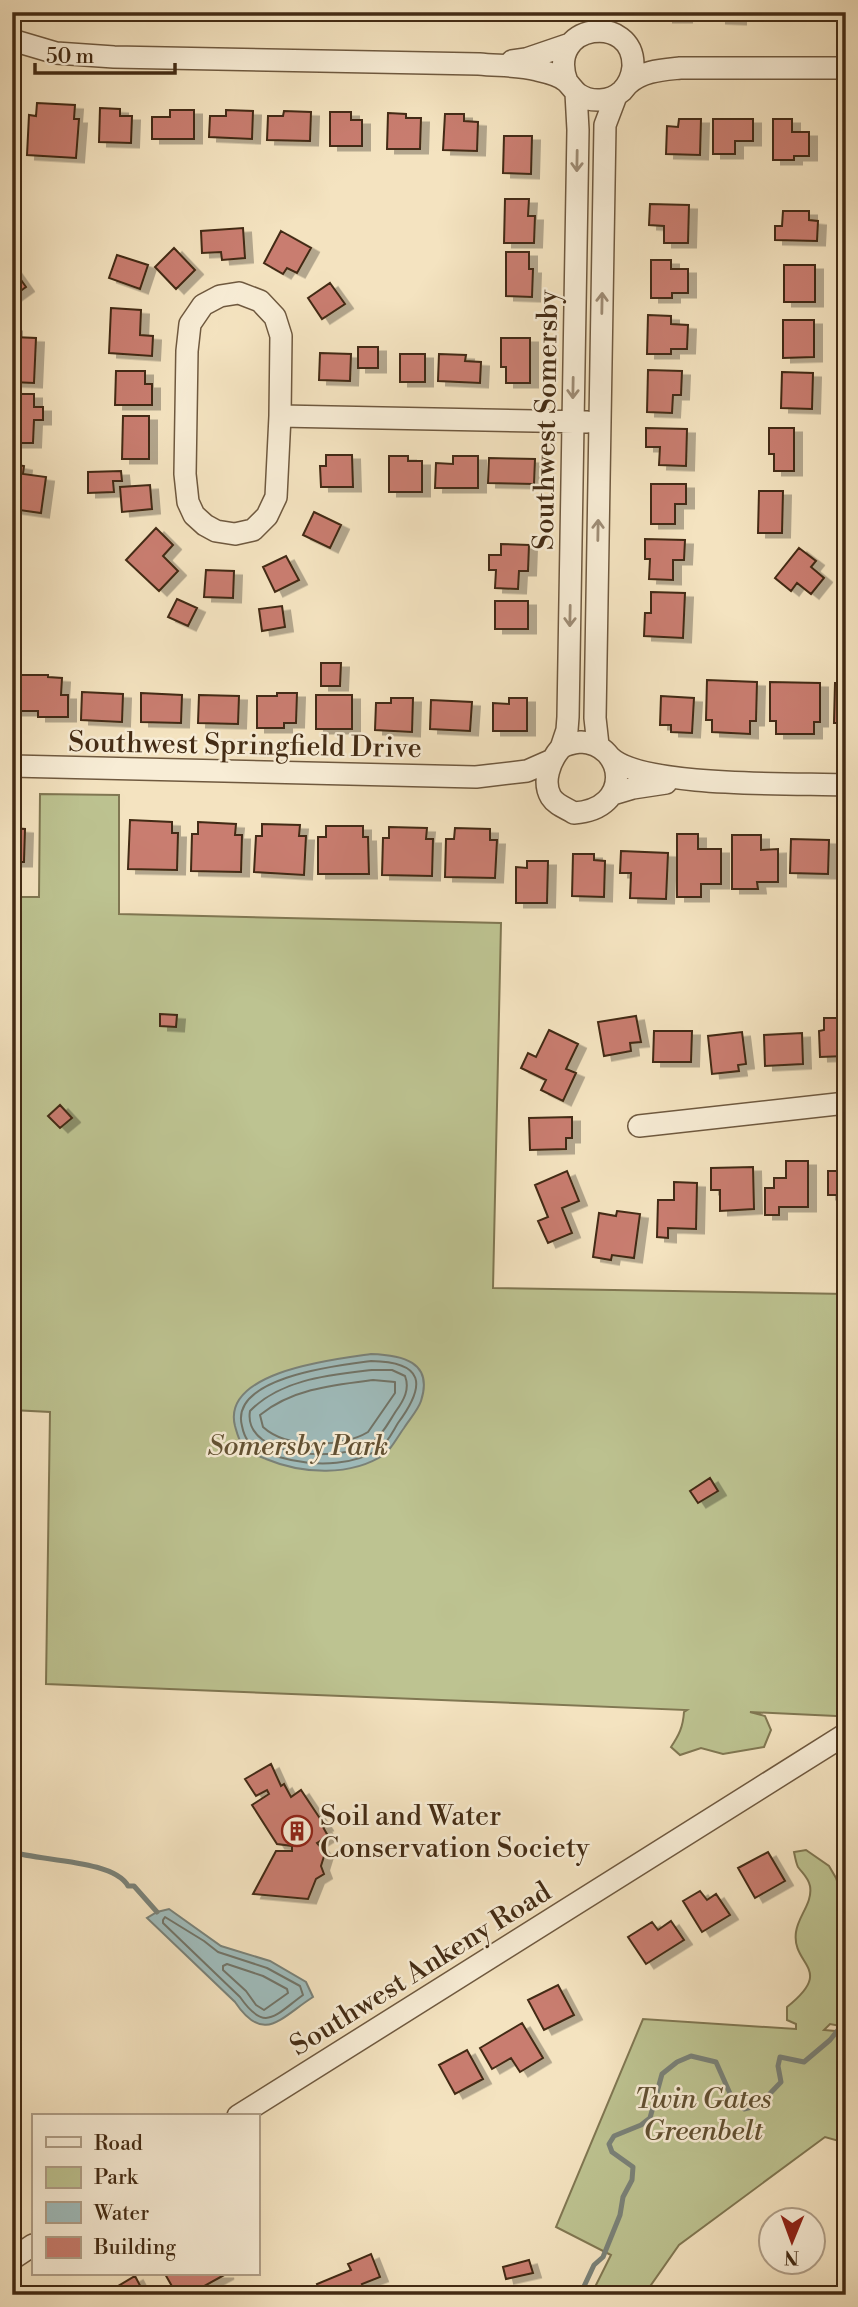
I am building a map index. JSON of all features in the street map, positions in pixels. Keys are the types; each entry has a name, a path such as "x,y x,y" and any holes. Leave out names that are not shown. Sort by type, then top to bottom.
{"street":[{"path":"572,87 563,63 584,12"},
{"path":"602,12 612,33"},
{"path":"479,64 526,59 574,41 588,31 600,30 622,39 629,48 633,60 632,73 622,90"},
{"path":"12,40 56,53 114,57 479,64 530,68 572,87 585,98 595,100 606,99 622,90 636,77 658,70 713,67 846,68"},
{"path":"629,48 646,57 713,67"},
{"name":"Southwest Somersby","path":"556,754 567,730 568,716 578,130 572,87"},
{"name":"Southwest Somersby","path":"604,751 595,718 605,125 622,90"},
{"path":"239,293 260,300 275,317 281,337 280,416 276,497 267,516 253,530 235,534 216,531 205,525 194,514 188,502 185,474 188,338 190,324 203,305 220,296 239,293"},
{"path":"280,416 600,422"},
{"path":"702,780 657,784 613,794 599,808 574,813 550,796 547,776 556,754 581,742 604,751 616,763 639,772 702,780 846,785"},
{"path":"604,751 615,770 613,794"},
{"name":"Southwest Springfield Drive","path":"476,777 527,771 556,754"},
{"name":"Southwest Springfield Drive","path":"12,766 476,777 517,783 550,796"},
{"path":"639,1126 846,1102"},
{"name":"Southwest Ankeny Road","path":"241,2114 846,1734"},
{"path":"12,2259 32,2246"}],"green space":[{"name":"Somersby Park","path":"40,794 119,795 119,914 501,923 493,1288 846,1294 846,1710 836,1716 750,1712 765,1716 771,1730 764,1747 723,1754 701,1748 680,1755 671,1747 687,1710 46,1684 50,1412 12,1410 12,897 39,897"},
{"name":"Twin Gates Greenbelt","path":"806,1850 829,1866 846,1907 846,2027 830,2024 824,2030 846,2032 846,2143 825,2137 679,2245 644,2295 591,2295 611,2255 556,2227 643,2019 796,2029 796,2024 787,2020 787,2007 801,1994 810,1975 799,1953 796,1932 810,1892 807,1878 798,1867 794,1852"}],"water":[{"path":"371,1354 403,1359 419,1369 423,1377 424,1388 420,1404 385,1454 357,1467 326,1471 280,1464 254,1454 243,1446 235,1426 235,1407 245,1392 263,1380 285,1371 309,1364"},
{"path":"169,1909 221,1946 270,1961 306,1982 313,1997 272,2024 255,2022 147,1918"}],"building":[{"path":"665,12 684,12 684,18 665,18"},
{"path":"718,12 756,12 756,15 738,14 738,20 718,19"},
{"path":"792,12 819,12 819,16 792,16"},
{"path":"835,12 846,12 846,21 835,21"},
{"path":"37,103 75,105 74,119 79,119 76,158 27,155 29,115 36,116"},
{"path":"100,108 120,109 120,116 132,116 131,143 99,142"},
{"path":"170,110 194,110 194,139 152,139 152,117 170,117"},
{"path":"226,110 253,111 252,139 209,137 210,116 226,116"},
{"path":"284,111 311,112 310,141 267,140 268,116 283,116"},
{"path":"330,112 351,112 351,120 362,120 362,146 330,146"},
{"path":"388,113 406,114 406,118 421,118 420,149 387,149"},
{"path":"445,114 464,114 464,121 478,122 477,151 443,150"},
{"path":"679,119 701,119 700,155 666,154 667,126 678,127"},
{"path":"713,119 753,119 753,141 735,141 735,154 713,154"},
{"path":"773,119 792,119 792,132 809,132 809,156 794,156 794,160 773,160"},
{"path":"504,136 532,136 531,174 503,173"},
{"path":"505,199 529,199 528,216 535,216 534,243 504,243"},
{"path":"650,204 689,205 688,243 664,243 664,226 649,225"},
{"path":"783,211 809,211 809,220 818,221 817,241 775,240 775,226 782,226"},
{"path":"243,228 245,258 222,260 221,252 202,253 201,231"},
{"path":"281,231 311,248 297,273 287,268 283,274 264,263"},
{"path":"174,248 195,270 176,289 155,267"},
{"path":"506,252 529,252 529,269 533,269 532,297 506,296"},
{"path":"117,255 148,265 140,289 109,278"},
{"path":"651,260 671,260 671,269 688,269 688,293 672,293 672,298 651,298"},
{"path":"784,265 815,265 815,302 784,302"},
{"path":"12,267 26,287 12,297"},
{"path":"330,283 345,304 322,319 308,298"},
{"path":"111,308 141,310 140,335 153,336 152,356 109,353"},
{"path":"648,315 671,316 671,324 688,325 687,349 671,349 671,354 647,354"},
{"path":"783,320 814,320 814,357 783,358"},
{"path":"12,327 14,337 36,338 34,383 12,382"},
{"path":"501,338 530,338 530,383 506,383 506,367 501,367"},
{"path":"358,347 378,347 378,368 358,368"},
{"path":"320,353 351,354 350,381 319,380"},
{"path":"400,354 425,354 425,382 400,382"},
{"path":"439,354 466,355 465,361 481,362 480,383 438,381"},
{"path":"648,370 682,371 681,395 673,395 672,413 647,412"},
{"path":"116,371 145,371 145,384 152,384 152,405 115,405"},
{"path":"782,372 813,373 812,409 781,408"},
{"path":"12,394 34,394 34,407 43,407 43,420 34,420 33,443 12,443"},
{"path":"123,416 149,416 149,459 122,459"},
{"path":"646,428 687,429 686,466 659,465 660,447 646,447"},
{"path":"769,428 794,428 794,471 774,471 774,454 769,454"},
{"path":"326,455 352,455 353,487 321,487 320,466 326,466"},
{"path":"389,456 408,456 408,461 422,461 422,492 389,492"},
{"path":"453,456 478,456 478,488 435,488 436,463 453,464"},
{"path":"489,458 535,459 534,484 488,483"},
{"path":"12,464 24,466 23,474 46,477 41,513 12,509"},
{"path":"121,471 122,481 113,481 114,492 88,493 88,472"},
{"path":"651,484 686,484 686,504 675,504 675,524 651,524"},
{"path":"150,485 152,509 122,512 120,487"},
{"path":"759,491 783,491 782,533 758,533"},
{"path":"314,512 341,525 330,548 303,535"},
{"path":"156,528 173,545 163,556 178,571 159,591 126,560"},
{"path":"645,539 685,540 684,560 673,560 673,580 649,579 650,559 645,559"},
{"path":"501,544 529,545 528,571 519,571 518,589 495,588 496,570 489,570 489,555 501,555"},
{"path":"799,548 816,561 811,567 824,578 811,594 797,583 791,591 775,578"},
{"path":"286,556 299,580 275,592 263,567"},
{"path":"206,570 234,571 233,598 204,597"},
{"path":"839,580 846,580 846,601 839,601"},
{"path":"651,592 685,593 683,638 644,636 645,613 651,613"},
{"path":"177,599 197,608 188,626 168,617"},
{"path":"495,601 528,601 528,629 495,629"},
{"path":"282,606 285,627 262,631 259,609"},
{"path":"321,663 341,663 340,686 321,686"},
{"path":"12,675 48,675 62,678 61,695 68,695 68,717 38,717 38,711 12,711"},
{"path":"707,680 757,682 756,721 750,721 750,734 712,732 712,720 706,720"},
{"path":"770,682 820,683 820,722 814,722 814,734 776,734 776,721 770,721"},
{"path":"835,683 846,683 846,736 839,736 839,723 834,723"},
{"path":"82,692 123,694 122,722 81,720"},
{"path":"141,693 182,695 181,723 141,722"},
{"path":"277,693 297,693 296,723 284,723 284,728 257,728 257,696 277,696"},
{"path":"199,695 239,696 238,724 198,723"},
{"path":"316,695 352,695 352,729 316,729"},
{"path":"661,696 694,698 692,733 671,732 671,725 660,725"},
{"path":"391,698 413,698 412,732 375,730 376,703 391,703"},
{"path":"509,698 527,698 527,731 493,731 493,703 509,704"},
{"path":"431,700 472,702 470,731 430,729"},
{"path":"130,820 172,822 172,833 178,833 177,870 128,869"},
{"path":"198,822 236,824 235,835 242,835 241,872 191,871 192,834 198,834"},
{"path":"262,824 300,825 299,836 306,836 304,875 254,872 256,836 262,836"},
{"path":"326,826 363,826 363,837 368,837 369,874 318,874 318,837 326,837"},
{"path":"389,827 427,828 426,839 433,839 432,876 382,875 383,838 389,838"},
{"path":"12,828 25,829 24,862 12,862"},
{"path":"455,828 490,829 490,840 497,840 495,878 445,877 446,839 454,839"},
{"path":"677,834 698,834 698,849 721,849 721,884 701,884 701,897 677,897"},
{"path":"732,835 761,835 761,850 778,849 778,882 757,882 758,889 732,889"},
{"path":"791,839 829,840 828,874 790,873"},
{"path":"621,851 668,853 666,899 630,898 631,873 620,873"},
{"path":"573,854 594,854 594,860 605,861 604,897 572,896"},
{"path":"527,861 548,861 547,903 516,903 516,867 527,868"},
{"path":"160,1014 177,1015 176,1027 160,1026"},
{"path":"636,1016 641,1042 630,1043 631,1051 604,1056 598,1022"},
{"path":"824,1018 846,1018 846,1056 820,1057 819,1031 824,1030"},
{"path":"549,1030 578,1044 566,1069 576,1073 563,1101 541,1090 546,1080 521,1068 528,1053 536,1057"},
{"path":"654,1031 692,1031 691,1062 653,1062"},
{"path":"742,1032 746,1064 738,1065 739,1071 712,1074 708,1036"},
{"path":"802,1033 803,1064 765,1066 764,1035"},
{"path":"60,1105 72,1118 60,1128 48,1116"},
{"path":"572,1117 572,1138 566,1138 566,1149 530,1150 529,1118"},
{"path":"838,1151 846,1151 846,1195 828,1195 828,1171 838,1171"},
{"path":"786,1161 808,1161 808,1207 779,1207 779,1215 765,1215 765,1188 774,1188 774,1178 786,1178"},
{"path":"753,1167 754,1209 720,1211 720,1190 711,1190 711,1168"},
{"path":"567,1171 579,1201 562,1208 572,1233 548,1243 538,1221 548,1217 535,1185"},
{"path":"674,1182 697,1183 696,1229 668,1228 668,1238 657,1237 658,1200 674,1200"},
{"path":"617,1211 640,1214 634,1258 612,1255 611,1260 593,1257 599,1213 616,1216"},
{"path":"710,1478 718,1491 698,1503 690,1491"},
{"name":"Soil and Water Conservation Society","path":"271,1764 281,1786 284,1784 291,1797 301,1790 325,1826 323,1827 328,1836 317,1843 325,1853 321,1866 324,1874 316,1879 308,1899 253,1894 276,1851 292,1851 292,1846 277,1844 252,1805 269,1794 267,1790 256,1796 245,1779"},
{"path":"768,1852 785,1881 755,1898 738,1868"},
{"path":"700,1891 707,1900 716,1894 730,1915 702,1932 683,1901"},
{"path":"671,1921 684,1940 646,1964 628,1937 652,1922 658,1930"},
{"path":"558,1985 574,2015 544,2030 528,2000"},
{"path":"522,2023 543,2058 520,2072 511,2058 492,2069 480,2048"},
{"path":"467,2050 483,2079 455,2094 439,2065"},
{"path":"371,2254 380,2277 362,2284 367,2295 322,2295 317,2284 351,2270 348,2264"},
{"path":"529,2260 533,2273 506,2279 503,2267"},
{"path":"135,2276 145,2295 103,2295"},
{"path":"166,2276 222,2276 188,2295 177,2295"}],"waterway":[{"path":"12,1852 108,1871 120,1877 128,1886 134,1886 157,1912"},
{"path":"580,2295 594,2265 603,2257 620,2215 623,2197 632,2180 633,2167 612,2152 609,2144 614,2136 641,2125 650,2118 662,2074 677,2062 691,2056 716,2062 732,2098 744,2109 759,2105 781,2082 778,2066 780,2057 804,2062 830,2040 846,2020"}],"place":[{"name":"Soil and Water Conservation Society","path":"297,1831"}]}
